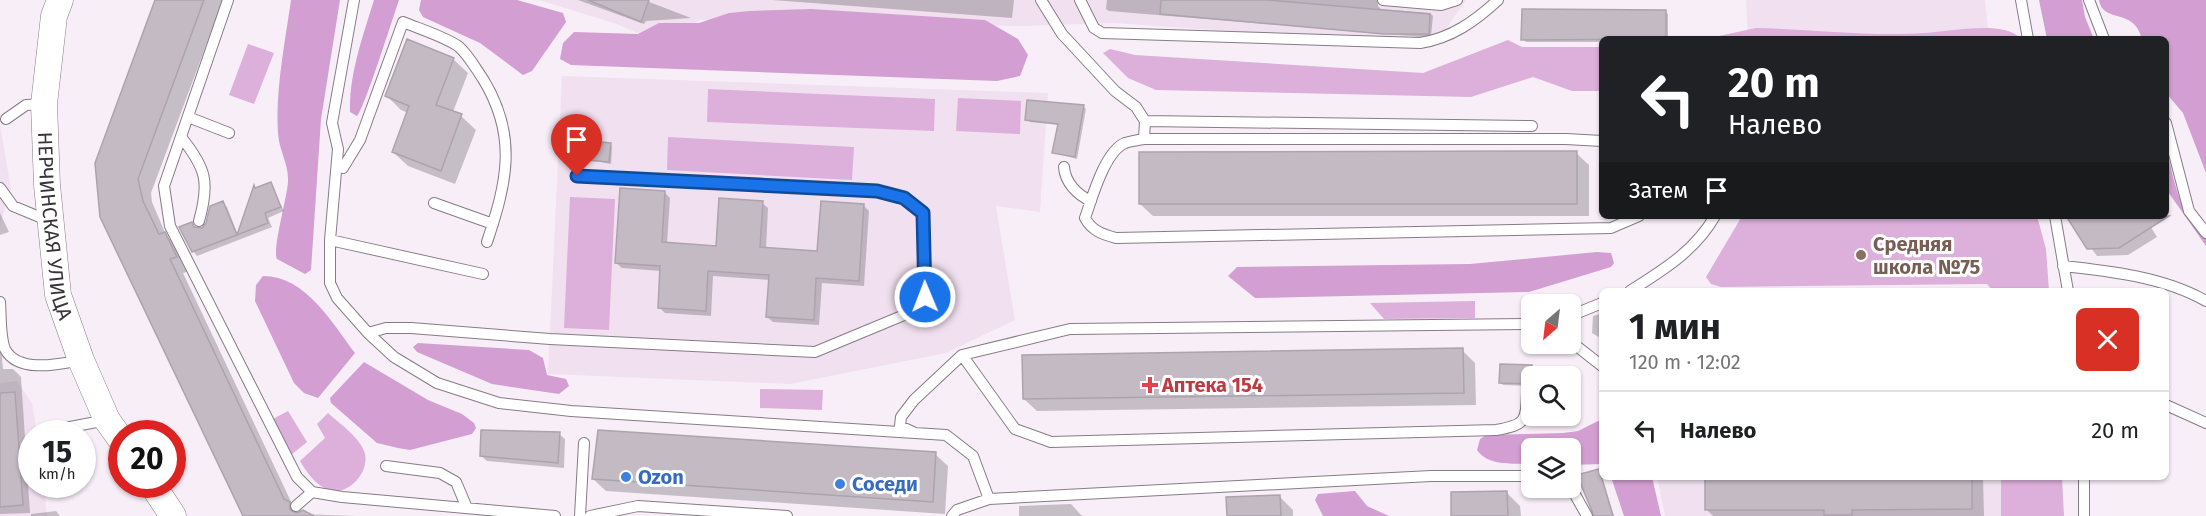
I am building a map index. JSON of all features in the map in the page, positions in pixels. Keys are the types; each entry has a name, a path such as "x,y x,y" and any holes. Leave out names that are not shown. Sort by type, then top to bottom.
{"street":[{"name":"НЕРЧИНСКАЯ УЛИЦА","path":"60,0 54,16 44,104 50,221 58,295 81,360 109,420"},
{"path":"161,498 173,516"}],"lane":[{"path":"228,0 164,186 170,226 297,477 312,492 342,497 555,516"},
{"path":"354,0 332,123 338,149 330,240 330,283 337,298 368,333 394,357 437,383 499,402 583,412 946,435 973,456 988,499"},
{"path":"1041,0 1062,34 1115,91 1136,107 1146,121 1144,139"},
{"path":"1080,0 1094,28 1102,33 1420,44 1442,40 1471,23 1498,0"},
{"path":"1383,0 1441,5 1457,0"},
{"path":"2021,0 2027,36"},
{"path":"2088,0 2103,36"},
{"path":"337,165 343,168 360,140 403,22 458,46 475,67 495,100 508,146 499,202 487,242"},
{"path":"6,119 26,105 44,104"},
{"path":"188,117 228,133"},
{"path":"1146,121 1192,124 1532,126"},
{"path":"2169,134 2189,211 2206,233"},
{"path":"181,137 200,164 204,174 206,193 199,221"},
{"path":"1599,141 1144,139 1124,143 1112,152 1085,218 1089,226 1101,234 1116,238 1611,228 1632,219"},
{"path":"1064,166 1064,174 1076,192 1091,201"},
{"path":"368,333 386,328 411,328 550,339 815,352 921,308 923,213 904,198 877,191 577,176"},
{"path":"0,188 13,206 50,221"},
{"path":"434,203 493,224"},
{"path":"1635,288 1683,256 1706,231 1712,219"},
{"path":"2055,219 2067,288"},
{"path":"330,240 483,274"},
{"path":"2063,266 2109,271 2188,291 2206,301"},
{"path":"0,302 4,344 12,356 30,364 46,366 81,360"},
{"path":"1581,312 1599,304"},
{"path":"915,434 900,426 901,417 914,400 962,355 1070,329 1521,324"},
{"path":"1581,350 1599,364"},
{"path":"962,355 1014,429 1051,442 1496,430 1521,423"},
{"path":"2169,406 2206,423"},
{"path":"580,516 584,443"},
{"path":"386,466 440,474 456,482 467,508"},
{"path":"952,516 957,510 988,499 1420,477 1521,476"},
{"path":"2084,480 2084,516"},
{"path":"296,506 312,492"},
{"path":"1578,498 1587,516"},
{"path":"590,516 638,511 787,516"}],"shaded area":[{"path":"291,0 340,0 321,119 311,270 305,274 277,259 276,254 288,182 279,140 277,117 281,67"},
{"path":"374,0 399,0 372,81 357,116 350,112 352,84"},
{"path":"421,0 517,0 563,13 566,22 532,71 523,75 480,43 423,17 419,10"},
{"path":"539,0 1466,0 1434,46 1114,23 1023,26 700,20 659,43 617,24"},
{"path":"1746,0 1985,0 1989,36 1748,36"},
{"path":"2039,0 2082,0 2085,17 2093,36 2046,36"},
{"path":"2099,0 2206,0 2206,173 2183,113 2169,97 2169,36 2141,36 2132,23 2106,12"},
{"path":"811,9 985,20 1018,39 1028,55 1020,76 997,81 571,65 560,59 563,43 574,32 638,34 659,23 699,23 729,13"},
{"path":"1756,28 1903,34 1989,28 2002,29 2017,36 1719,36"},
{"path":"1508,40 1522,47 1599,47 1599,91 1572,91 1533,77 1471,97 1156,90 1128,78 1103,53 1110,49 1135,55 1423,73"},
{"path":"248,44 274,53 254,104 229,95"},
{"path":"562,76 1048,93 1040,212 996,206 1015,320 946,353 790,384 548,374"},
{"path":"708,89 935,99 934,131 707,122"},
{"path":"958,98 1021,101 1020,134 956,131"},
{"path":"0,125 11,189 0,225"},
{"path":"668,137 854,147 852,180 667,170"},
{"path":"2169,160 2183,207 2206,238 2206,246 2169,193"},
{"path":"570,197 615,199 609,330 564,328"},
{"name":"Средняя школа №75","path":"1740,219 2038,219 2046,249 2049,288 1990,288 1987,284 1721,287 1711,284 1706,277"},
{"path":"1597,252 1611,253 1614,263 1611,267 1529,292 1255,298 1228,276 1237,267 1470,264"},
{"path":"263,276 278,278 305,292 327,315 355,353 318,398 304,393 294,383 255,301 256,285"},
{"path":"1475,301 1475,318 1384,319 1370,303"},
{"path":"418,343 529,350 543,358 547,375 566,379 569,386 559,394 492,384 417,352 413,347"},
{"path":"364,362 428,400 462,414 474,423 476,428 472,434 410,450 377,443 331,403 330,398"},
{"path":"17,381 32,403 35,420 18,420 18,498 45,498 47,516 0,516 0,383"},
{"path":"760,389 823,390 822,410 760,408"},
{"path":"288,411 307,442 291,455 271,420"},
{"path":"328,413 358,441 366,458 359,478 348,488 335,491 319,484 310,476 300,461 325,438 317,424"},
{"path":"1599,420 1599,464 1581,465 1581,438 1521,438 1521,464 1495,462 1477,450 1480,439 1486,435 1578,431"},
{"path":"1612,480 1653,480 1661,516 1624,516"},
{"path":"1658,480 2015,480 2016,516 1665,516"},
{"path":"2001,480 2062,480 2064,516 2001,516"},
{"path":"1355,491 1367,506 1389,516 1323,516 1315,500 1318,494"}],"building":[{"path":"155,0 204,0 138,179 143,201 159,234 165,232 177,257 170,259 284,499 290,502 290,510 297,513 303,510 314,516 243,516 100,217 95,163"},
{"path":"588,0 649,0 641,22"},
{"path":"1161,0 1268,0 1430,14 1429,34 1384,34 1160,14"},
{"path":"1522,9 1666,10 1666,36 1599,36 1599,39 1521,40"},
{"path":"407,39 454,58 436,105 462,114 441,171 392,152 409,106 385,96"},
{"path":"1027,100 1084,105 1075,157 1052,153 1058,124 1025,120"},
{"path":"589,141 611,143 609,162 588,160"},
{"path":"1577,151 1577,204 1139,204 1139,152"},
{"path":"271,182 281,207 265,213 268,223 237,235 254,185 255,188"},
{"path":"620,188 665,191 662,242 716,246 719,198 763,201 760,247 817,251 821,201 864,204 859,281 816,278 814,320 766,317 769,275 708,271 706,311 658,308 660,266 615,263"},
{"path":"223,201 237,235 192,252 179,227 192,222 194,227 202,228 206,223 210,206"},
{"path":"2068,219 2164,219 2119,248 2087,249"},
{"path":"1463,348 1464,393 1023,399 1022,355"},
{"path":"1500,364 1532,365 1521,366 1521,384 1499,383"},
{"path":"15,392 18,498 23,498 23,505 0,507 0,393"},
{"path":"481,430 560,432 558,463 480,456"},
{"path":"598,430 936,452 933,502 592,479"},
{"path":"1599,469 1599,480 1602,480 1613,516 1594,516 1581,485 1581,474"},
{"path":"1705,480 1972,480 1972,509 1852,510 1852,515 1824,515 1824,510 1705,510"},
{"path":"1507,491 1508,516 1451,516 1451,492"},
{"path":"1280,495 1281,516 1227,516 1226,497"}],"place":[{"name":"Средняя школа №75","path":"1861,255"},
{"name":"Аптека 154","path":"1150,385"},
{"name":"Ozon","path":"626,477"},
{"name":"Соседи","path":"840,484"}],"route":[{"path":"577,176 877,191 904,198 914,203 923,213 925,297"}]}
